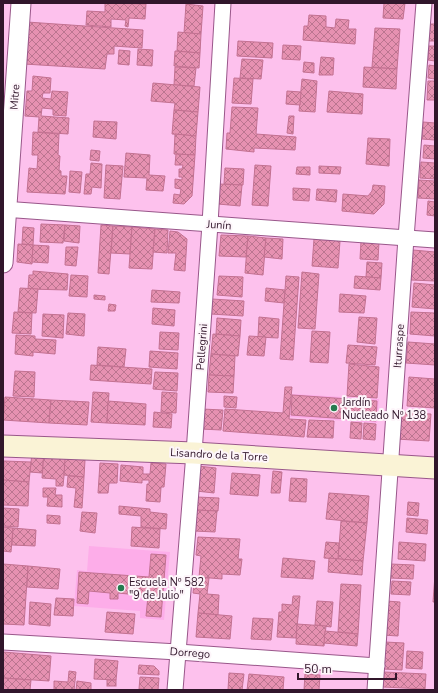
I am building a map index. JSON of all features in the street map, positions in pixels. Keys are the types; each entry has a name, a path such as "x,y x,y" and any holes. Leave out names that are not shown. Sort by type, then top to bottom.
{"main road":[{"name":"Lisandro de la Torre","path":"3,446 194,453 435,468"}],"street":[{"name":"Mitre","path":"3,263 5,210 21,3"},
{"name":"Pellegrini","path":"175,690 210,224 223,3"},
{"name":"Iturraspe","path":"375,690 406,238 428,7"},
{"name":"Junín","path":"5,210 435,240"},
{"name":"Dorrego","path":"3,642 178,652 377,666"}],"shaded area":[{"name":"Jardín Nucleado Nº 138","path":"292,394 379,399 377,423 290,417"},
{"name":"Escuela Nº 582 \"9 de Julio\"","path":"89,546 170,552 164,620 140,618 140,611 74,606 77,570 87,571"}],"building":[{"path":"105,3 146,4 145,19 129,18 128,27 125,26 126,20 111,19 111,27 86,25 87,11 105,12"},
{"path":"384,3 405,3 403,19 383,18"},
{"path":"186,4 203,6 201,34 184,33"},
{"path":"309,15 326,16 326,27 335,28 336,19 349,20 348,29 356,29 355,44 303,40 304,26 308,26"},
{"path":"27,22 143,30 142,48 114,46 114,54 107,54 105,69 24,64"},
{"path":"430,24 435,24 435,41 429,41"},
{"path":"375,28 400,29 397,69 372,67"},
{"path":"178,32 201,34 200,53 177,51"},
{"path":"238,41 273,43 272,58 237,56"},
{"path":"283,45 301,46 300,60 282,59"},
{"path":"429,46 435,46 435,61 428,60"},
{"path":"138,49 153,50 152,66 137,65"},
{"path":"119,50 130,51 129,65 118,64"},
{"path":"175,51 200,53 199,68 174,66"},
{"path":"321,57 334,58 333,75 319,75"},
{"path":"242,59 263,60 261,79 240,78"},
{"path":"304,62 314,63 314,73 303,72"},
{"path":"429,65 435,66 435,79 428,78"},
{"path":"175,67 196,68 194,86 174,85"},
{"path":"364,67 397,69 396,89 363,87"},
{"path":"33,76 51,78 50,93 43,93 42,98 51,99 52,91 68,92 66,116 53,115 53,109 42,108 41,116 69,118 68,134 38,132 39,117 25,116 27,91 32,91"},
{"path":"234,78 253,79 251,104 232,103"},
{"path":"302,79 317,81 315,112 299,111"},
{"path":"428,81 435,81 435,100 427,100"},
{"path":"153,83 200,87 198,112 174,110 175,103 151,101"},
{"path":"287,91 301,92 300,105 286,104"},
{"path":"329,91 363,94 362,114 327,112"},
{"path":"232,107 258,108 256,134 296,137 295,150 254,148 254,152 226,149 227,133 230,133"},
{"path":"174,110 198,112 196,136 172,134"},
{"path":"289,116 294,116 293,134 287,133"},
{"path":"94,121 117,122 116,139 93,137"},
{"path":"423,122 435,123 435,140 422,139"},
{"path":"33,132 59,134 59,170 61,171 61,176 67,176 65,194 27,192 29,168 37,169 38,155 32,155"},
{"path":"175,134 196,136 195,155 174,154"},
{"path":"368,138 390,139 389,166 366,164"},
{"path":"424,145 435,146 435,159 423,158"},
{"path":"91,150 100,151 99,161 90,160"},
{"path":"126,153 150,155 149,175 165,176 163,191 146,190 147,178 124,177"},
{"path":"176,154 195,155 192,196 184,204 173,203 174,194 180,195 181,189 175,188 175,179 182,180 182,177 179,177 179,169 182,169 183,165 175,165"},
{"path":"421,162 435,163 435,179 420,178"},
{"path":"91,163 102,164 101,188 92,187 91,194 84,194 86,174 90,174"},
{"path":"106,165 123,166 120,199 104,198"},
{"path":"255,165 271,166 268,206 252,205"},
{"path":"319,166 341,167 340,174 319,173"},
{"path":"297,167 310,167 310,175 296,174"},
{"path":"225,168 244,169 243,185 224,184"},
{"path":"70,171 82,172 80,193 69,192"},
{"path":"419,180 435,181 435,199 418,198"},
{"path":"219,184 242,185 240,206 218,204"},
{"path":"373,185 385,186 384,204 374,214 342,211 343,194 368,196 372,191"},
{"path":"293,188 310,189 309,201 293,200"},
{"path":"317,189 337,190 336,202 316,200"},
{"path":"428,201 435,202 435,216 427,215"},
{"path":"41,224 65,225 63,243 40,242"},
{"path":"65,225 80,226 79,243 64,241"},
{"path":"101,225 113,226 109,274 98,273"},
{"path":"113,226 132,227 130,254 111,253"},
{"path":"23,227 34,228 33,245 22,244"},
{"path":"132,227 155,229 152,269 129,268"},
{"path":"155,229 168,230 167,253 153,252"},
{"path":"170,231 178,232 187,239 185,271 174,270 176,253 168,253"},
{"path":"221,235 248,236 246,257 219,256"},
{"path":"248,236 266,238 263,275 245,273"},
{"path":"266,238 283,239 282,259 264,257"},
{"path":"314,239 340,241 338,268 312,266"},
{"path":"361,241 379,242 378,260 360,259"},
{"path":"18,244 33,245 32,264 17,262"},
{"path":"33,245 49,246 48,263 32,262"},
{"path":"66,247 78,247 76,266 65,265"},
{"path":"413,250 435,252 435,281 411,280"},
{"path":"367,262 382,263 381,278 366,277"},
{"path":"33,271 68,274 67,290 28,289 29,275 33,275"},
{"path":"302,272 319,274 315,329 298,328"},
{"path":"71,275 88,276 87,297 69,296"},
{"path":"219,276 243,277 242,297 217,295"},
{"path":"286,276 299,277 293,360 280,359"},
{"path":"355,276 381,278 380,290 354,288"},
{"path":"414,283 435,285 435,309 412,307"},
{"path":"20,288 38,289 36,313 18,312"},
{"path":"266,288 285,290 284,303 265,301"},
{"path":"152,290 180,292 179,303 151,302"},
{"path":"340,294 366,296 364,313 339,312"},
{"path":"94,295 105,296 105,300 94,299"},
{"path":"212,299 244,301 243,316 211,314"},
{"path":"109,304 116,305 115,311 108,311"},
{"path":"153,308 175,310 174,326 152,324"},
{"path":"14,312 32,313 31,334 12,333"},
{"path":"411,312 435,313 435,336 410,334"},
{"path":"68,313 85,314 84,336 66,334"},
{"path":"43,314 64,315 63,338 42,336"},
{"path":"259,317 279,319 278,338 258,337"},
{"path":"359,317 377,318 375,344 357,342"},
{"path":"217,318 241,320 240,336 216,334"},
{"path":"312,331 330,332 328,363 310,362"},
{"path":"160,332 179,333 178,350 159,349"},
{"path":"213,334 240,336 238,356 211,354"},
{"path":"16,335 35,336 35,339 56,340 55,354 33,352 33,356 15,354"},
{"path":"249,336 266,337 264,356 247,355"},
{"path":"408,342 435,344 435,365 406,363"},
{"path":"348,345 377,347 375,365 346,363"},
{"path":"98,347 126,349 124,367 97,365"},
{"path":"150,351 178,353 177,369 149,367"},
{"path":"211,354 235,356 234,376 209,375"},
{"path":"349,364 379,367 377,398 347,396"},
{"path":"91,365 152,369 151,384 90,380"},
{"path":"15,371 35,372 34,397 13,396"},
{"path":"155,372 178,373 177,391 153,389"},
{"path":"209,375 234,376 233,393 208,392"},
{"path":"409,377 435,379 435,408 407,406"},
{"path":"285,387 292,387 289,419 306,420 304,437 223,431 225,409 283,413"},
{"path":"93,392 109,393 107,423 91,422"},
{"path":"162,392 177,393 176,413 161,412"},
{"name":"Jardín Nucleado Nº 138","path":"292,395 377,401 376,421 291,415"},
{"path":"224,396 237,397 236,408 224,407"},
{"path":"5,397 51,400 49,423 3,420"},
{"path":"51,400 89,402 87,425 49,423"},
{"path":"108,401 146,404 145,425 107,423"},
{"path":"202,409 223,410 221,430 201,429"},
{"path":"154,412 172,414 171,428 153,427"},
{"path":"399,412 431,414 429,441 396,439"},
{"path":"309,420 334,421 333,438 307,437"},
{"path":"351,422 362,423 361,439 350,438"},
{"path":"364,423 376,424 375,440 363,439"},
{"path":"32,453 44,453 42,473 30,472"},
{"path":"44,453 66,455 63,486 56,486 56,479 42,478"},
{"path":"65,459 85,460 84,477 64,475"},
{"path":"4,461 31,462 29,482 3,480"},
{"path":"100,463 118,464 117,483 109,483 108,493 98,493"},
{"path":"151,463 166,464 164,487 161,487 160,502 146,501 147,484 149,484 149,480 142,480 142,483 120,481 121,465 143,467 143,474 150,474"},
{"path":"198,466 216,468 214,493 196,491"},
{"path":"273,471 282,472 280,493 271,493"},
{"path":"232,473 260,475 258,496 230,494"},
{"path":"68,476 84,477 82,508 74,507 76,488 67,487"},
{"path":"291,478 307,479 306,502 289,501"},
{"path":"3,480 29,482 28,506 3,505"},
{"path":"43,488 56,488 55,495 62,495 62,507 47,506 48,497 43,497"},
{"path":"329,493 369,496 367,523 326,519"},
{"path":"197,497 219,498 218,511 196,510"},
{"path":"408,502 419,503 418,516 407,515"},
{"path":"119,506 150,509 150,512 167,514 166,529 141,527 141,516 119,514"},
{"path":"3,508 19,509 18,527 3,526"},
{"path":"196,510 217,511 215,532 194,531"},
{"path":"82,512 97,513 95,533 80,531"},
{"path":"47,515 60,516 60,524 47,523"},
{"path":"407,518 428,520 427,534 406,532"},
{"path":"341,521 367,523 363,561 338,559"},
{"path":"3,527 13,528 11,552 3,551"},
{"path":"132,527 160,529 159,548 131,546"},
{"path":"13,528 36,530 35,546 12,545"},
{"path":"198,537 240,539 238,559 242,559 240,575 222,574 222,579 199,577 201,556 196,555"},
{"path":"326,542 339,543 338,559 324,558"},
{"path":"399,542 426,544 425,561 398,559"},
{"path":"151,554 166,555 161,617 146,616 148,596 118,593 118,599 110,599 110,593 89,591 88,604 77,603 79,572 149,577"},
{"path":"283,558 315,561 313,579 281,577"},
{"path":"329,558 363,561 362,575 328,572"},
{"path":"3,564 28,566 24,625 3,624"},
{"path":"391,564 414,565 413,579 390,578"},
{"path":"28,566 60,569 58,589 27,587"},
{"path":"435,575 435,602 433,602"},
{"path":"195,577 209,578 207,594 219,595 218,615 198,613 200,594 193,593"},
{"path":"392,581 411,582 410,595 391,594"},
{"path":"341,584 361,585 358,634 338,632"},
{"path":"293,596 300,596 296,638 277,637 279,612 282,612 282,604 292,605"},
{"path":"56,598 74,599 73,616 54,615"},
{"path":"317,601 333,602 331,627 315,625"},
{"path":"386,601 400,602 398,636 383,635"},
{"path":"30,602 51,604 50,626 29,624"},
{"path":"107,612 135,614 133,634 105,632"},
{"path":"198,613 232,616 230,639 196,637"},
{"path":"253,618 273,619 271,640 251,639"},
{"path":"297,624 326,626 324,646 296,644"},
{"path":"325,631 358,634 357,646 324,643"},
{"path":"385,642 404,643 402,670 383,669"},
{"path":"407,651 423,652 422,669 406,668"},
{"path":"3,652 51,656 49,681 3,678"},
{"path":"95,659 118,661 116,680 94,679"},
{"path":"139,665 154,666 159,671 159,675 138,674"},
{"path":"69,671 76,672 74,690 54,690 54,681 68,682"},
{"path":"384,672 426,674 425,689 383,687"},
{"path":"229,673 244,674 242,690 228,690"},
{"path":"249,674 284,677 283,690 247,690"},
{"path":"305,674 320,675 319,690 304,690"},
{"path":"140,677 159,678 158,690 139,689"},
{"path":"3,678 31,680 30,690 3,690"},
{"path":"107,680 116,680 116,686 107,686"},
{"path":"77,681 91,683 91,690 76,690"}],"place":[{"name":"Jardín Nucleado Nº 138","path":"334,408"},
{"name":"Escuela Nº 582 \"9 de Julio\"","path":"121,588"}]}
